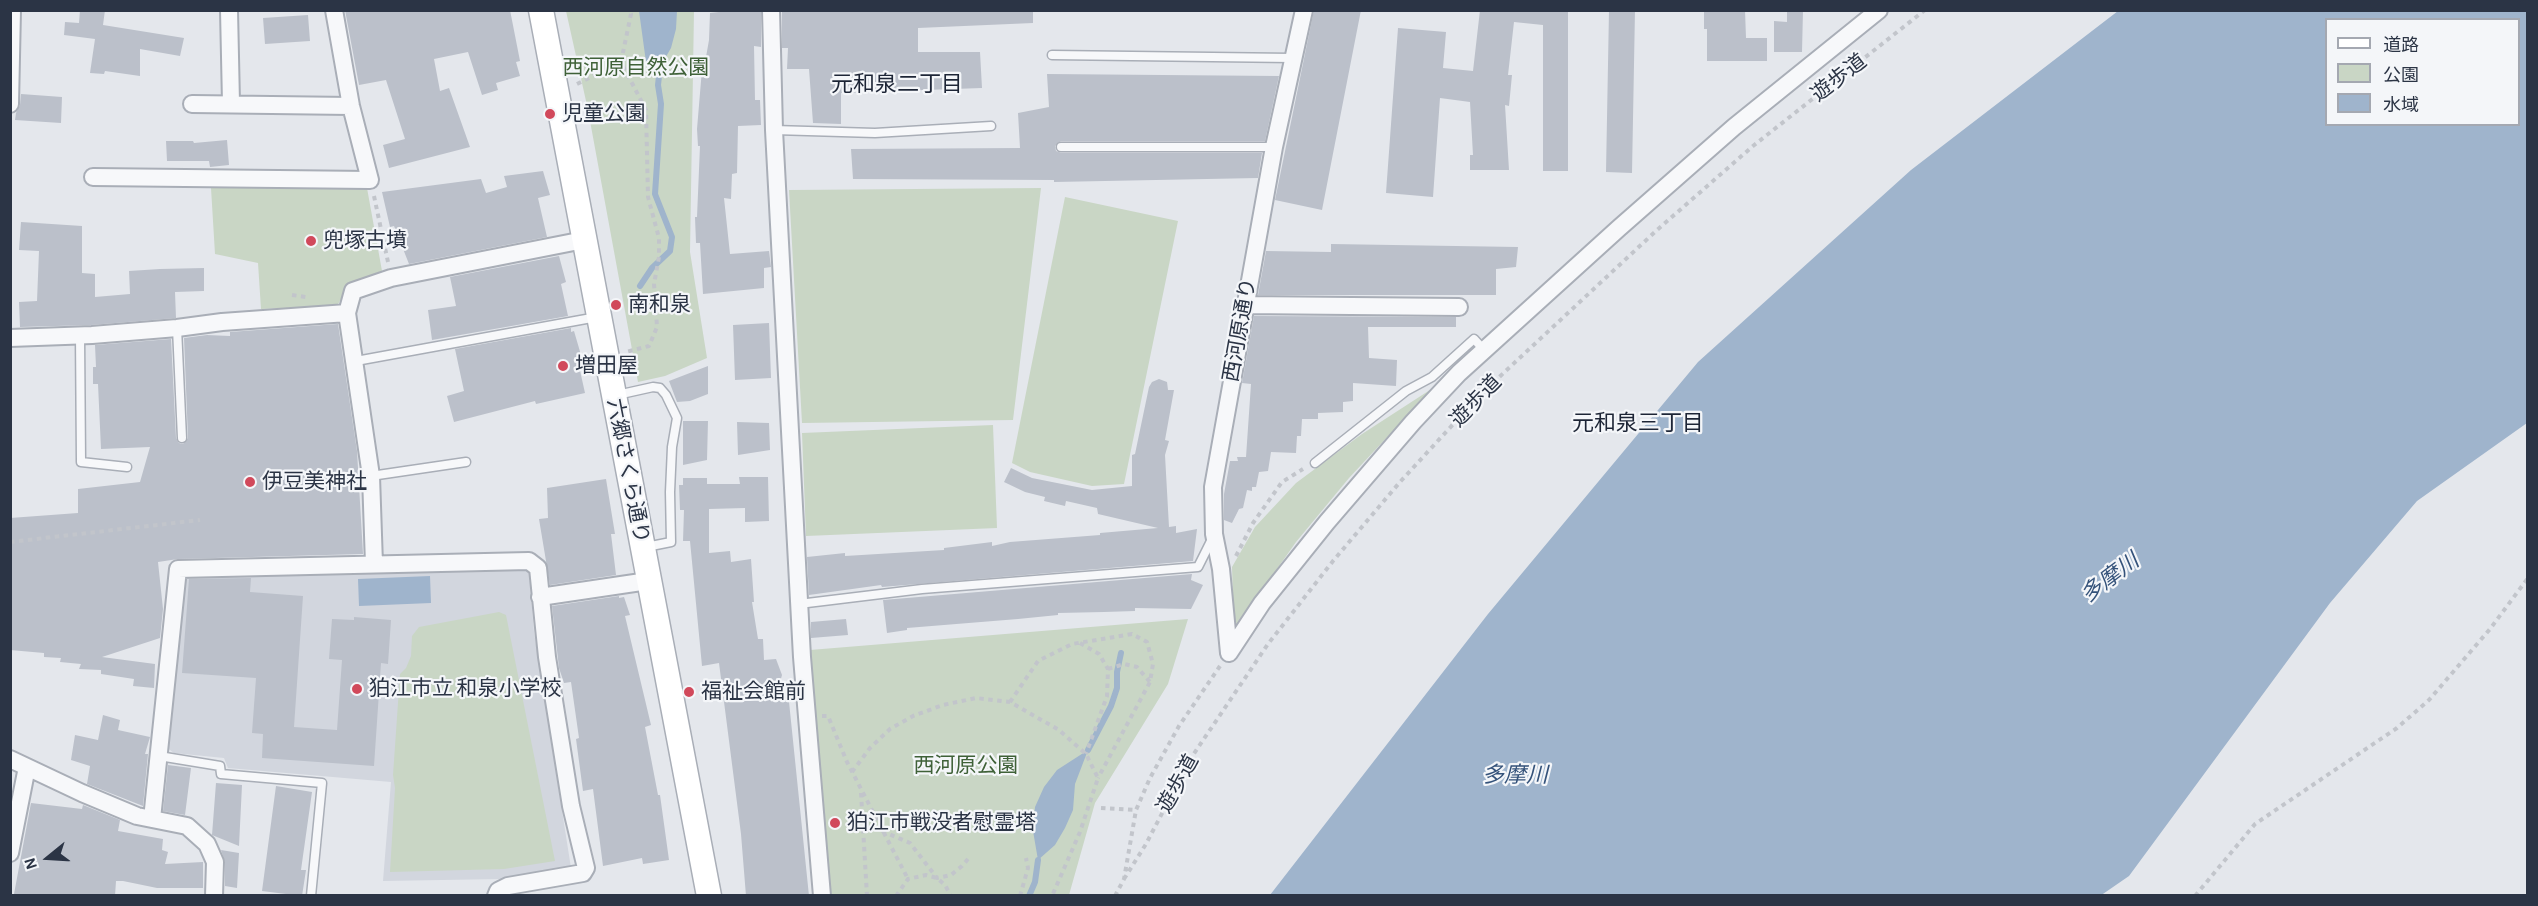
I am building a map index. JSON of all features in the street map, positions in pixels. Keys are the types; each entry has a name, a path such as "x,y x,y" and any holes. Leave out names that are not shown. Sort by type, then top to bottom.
{"main road":[{"name":"六郷さくら通り","path":"541,10 709,896"}],"street":[{"path":"10,104 12,10"},
{"path":"230,10 231,103"},
{"path":"93,177 370,180 351,106 334,10"},
{"path":"771,10 774,130 799,604 822,896"},
{"name":"西河原通り","path":"1228,653 1223,590 1214,534 1213,487 1274,147 1304,10"},
{"path":"1228,653 1262,603 1359,483 1413,422 1484,350 1726,135 1879,10"},
{"path":"192,104 351,106"},
{"path":"374,564 371,476 356,361 347,313 353,291 391,278 584,240"},
{"path":"1244,305 1459,307"},
{"path":"10,338 80,336 347,313"},
{"path":"152,819 178,568 529,561 538,568 547,657 571,806 586,868 583,873 508,886 498,891 496,896"},
{"path":"540,597 648,581"},
{"path":"10,759 82,794 137,816 187,826 207,844 215,862 214,896"},
{"path":"11,841 27,767"}],"lane":[{"path":"1052,55 1292,58"},
{"path":"774,130 841,130 875,133 991,126"},
{"path":"1061,147 1274,147"},
{"path":"356,361 599,317"},
{"path":"177,328 182,438"},
{"path":"80,336 81,462 126,467"},
{"path":"1315,463 1406,391 1432,377 1474,339 1484,350"},
{"path":"613,396 653,387 660,388 677,418 672,447 670,482 671,542 642,548"},
{"path":"371,476 466,462"},
{"path":"799,604 922,590 1198,567 1214,534"},
{"path":"159,756 220,766 221,774 322,783 311,896"}],"path":[{"path":"606,355 649,346 657,327 654,284 659,257 659,238 648,197 646,110 621,62 631,14 629,10"},
{"name":"遊歩道","path":"1124,879 1146,844 1191,758 1268,644 1347,544 1464,412 1561,318 1753,146 1922,11"},
{"path":"555,88 576,84 621,62"},
{"path":"370,180 391,278"},
{"path":"1223,590 1253,522 1276,490 1282,482 1315,463"},
{"path":"10,542 200,520"},
{"path":"2195,896 2255,824 2397,728 2429,700 2490,629 2528,578"},
{"path":"1010,702 1038,661 1072,644 1132,634 1147,642 1153,664 1150,682 1098,778 1080,832 1052,896"},
{"path":"1080,643 1099,654 1108,669 1107,696 1086,754"},
{"path":"1115,896 1124,879 1136,810 1150,778 1179,726 1228,653"},
{"path":"1108,669 1124,664 1137,667 1150,682"},
{"path":"852,772 870,748 890,729 913,716 944,705 976,698 1010,702 1059,730 1086,754 1098,778"},
{"path":"807,715 828,716 852,772 908,879"},
{"path":"861,789 867,896"},
{"path":"1101,808 1136,810"},
{"path":"882,830 910,843 945,885 951,896"},
{"path":"1020,896 1028,868 1026,858"},
{"path":"896,896 908,879 926,875 937,878 951,875 968,859"}],"shaded area":[{"name":"狛江市立 和泉小学校","path":"522,568 529,572 534,632 571,868 501,879 383,881 391,782 228,768 224,758 174,753 166,747 179,575"}],"green space":[{"name":"西河原自然公園","path":"566,11 694,11 690,252 707,358 665,376 638,382 588,110"},
{"path":"211,188 367,188 382,271 350,283 337,306 261,309 258,263 215,254"},
{"path":"1041,188 1013,420 802,423 789,190"},
{"path":"1065,197 1178,221 1124,484 1092,486 1030,472 1012,463"},
{"path":"1433,388 1349,478 1296,542 1234,630 1232,567 1255,527 1296,483 1362,434"},
{"path":"993,425 997,528 806,536 802,433"},
{"path":"499,612 506,615 555,861 504,869 390,872 395,788 393,775 400,674 406,668 411,656 412,636 419,627"},
{"name":"西河原公園","path":"1188,619 1168,684 1095,803 1069,895 831,895 810,650"}],"water":[{"path":"639,11 677,11 676,29 671,48 660,67 646,62"},
{"name":"多摩川","path":"2118,11 2528,11 2527,423 2417,501 2330,603 2129,876 2100,896 1270,895 1488,614 1698,362 1911,170"},
{"path":"430,576 431,603 359,606 358,579"},
{"path":"1088,750 1075,784 1073,810 1065,828 1055,845 1038,860 1033,831 1035,807 1044,787 1057,770"}],"building":[{"path":"80,10 105,10 103,25 184,38 180,56 140,49 140,76 105,71 104,74 90,73 95,39 64,35 65,22 79,23"},
{"path":"345,10 510,10 520,61 516,62 520,76 496,83 498,90 482,95 468,52 434,59 440,91 449,88 470,147 389,168 383,145 405,139 386,80 359,85"},
{"path":"761,10 761,47 754,46 755,100 760,100 761,125 738,126 737,173 732,174 731,199 724,198 730,254 769,251 771,267 764,268 764,288 703,294 700,243 696,243 695,217 697,217 700,146 698,146 697,129 703,57 706,57 709,40 710,13"},
{"path":"782,10 1033,10 1033,23 918,28 918,52 980,52 982,88 841,93 841,124 813,123 809,69 787,69 788,48 782,48"},
{"path":"1314,10 1361,10 1322,210 1275,200"},
{"path":"1480,10 1568,10 1568,171 1543,171 1543,25 1514,22 1508,75 1512,75 1509,106 1505,105 1509,170 1470,170 1470,155 1473,155 1470,102 1440,98 1433,197 1386,193 1398,28 1446,32 1443,68 1473,71"},
{"path":"1609,10 1635,10 1632,173 1606,172"},
{"path":"1704,10 1745,10 1746,38 1767,38 1767,61 1707,61 1707,29 1704,29"},
{"path":"1787,10 1803,10 1802,52 1774,52 1774,21 1787,22"},
{"path":"308,15 310,41 265,44 263,18"},
{"path":"1047,74 1279,76 1265,141 1061,141 1055,146 1056,151 1061,153 1262,153 1258,178 1054,182 1054,180 853,179 851,149 1020,148 1018,113 1049,107"},
{"path":"21,94 62,97 61,123 15,120"},
{"path":"227,140 229,165 210,167 209,161 167,161 166,141 193,141 194,143"},
{"path":"543,171 550,195 538,198 547,237 409,264 394,226 390,227 382,192 481,179 486,193 507,187 504,176"},
{"path":"21,222 82,226 82,273 95,274 95,297 130,294 129,271 160,269 204,268 204,291 175,292 176,318 91,325 20,327 19,302 37,301 39,251 19,250"},
{"path":"1331,244 1518,247 1516,267 1496,269 1496,295 1258,295 1266,251 1331,252"},
{"path":"559,256 566,282 561,284 568,316 432,340 428,310 456,306 450,277"},
{"path":"1254,316 1456,317 1456,327 1368,327 1369,358 1397,360 1396,386 1353,383 1353,401 1343,402 1343,412 1318,413 1318,419 1302,419 1301,436 1297,436 1296,453 1271,452 1268,471 1259,472 1256,487 1252,487 1252,491 1247,490 1243,508 1239,509 1232,523 1224,520 1224,494 1230,461 1238,461 1237,457 1246,457 1251,384 1242,383"},
{"path":"769,323 771,378 735,380 733,325"},
{"name":"伊豆美神社","path":"338,324 357,451 363,554 178,559 158,562 163,609 160,638 102,657 155,664 154,688 133,686 134,679 101,674 101,670 79,669 81,664 60,662 61,658 44,657 44,653 10,650 10,518 78,513 78,489 140,482 150,447 101,449 98,384 93,384 93,367 96,367 95,345 171,339 176,438 179,443 183,444 188,438 184,338 207,335 230,336 230,332"},
{"path":"571,328 581,355 577,357 585,393 536,404 535,401 454,422 447,396 464,391 455,349"},
{"path":"708,366 708,394 690,401 677,402 669,381"},
{"path":"1159,379 1167,382 1168,390 1174,390 1165,440 1169,441 1165,455 1169,527 1176,526 1176,533 1197,529 1193,561 882,587 881,585 809,595 807,557 845,553 845,556 944,550 944,548 992,542 992,546 1010,542 1158,528 1098,514 1097,508 1066,501 1065,506 1044,501 1045,497 1025,492 1004,482 1011,468 1032,478 1092,490 1132,486 1132,455 1135,454 1149,387 1152,382"},
{"path":"683,421 708,421 707,460 683,465"},
{"path":"737,422 769,423 770,450 738,455"},
{"path":"739,477 768,477 769,521 745,522 745,508 709,509 709,553 730,551 731,562 751,559 754,602 752,602 758,639 763,639 764,660 776,659 782,675 777,693 788,692 809,896 746,896 741,834 719,663 702,666 690,541 683,541 684,510 680,510 679,485 683,485 683,478 707,478 707,484 740,484"},
{"path":"606,479 615,534 611,534 616,575 550,585 539,519 548,518 547,488"},
{"path":"1192,574 1191,580 1203,585 1191,609 1135,608 1135,611 1058,613 1058,615 1018,619 907,628 907,630 887,633 883,600"},
{"path":"251,578 250,592 303,596 294,727 337,730 342,660 329,659 332,619 354,620 354,617 391,620 388,664 381,663 374,766 262,758 263,734 252,733 256,678 182,673 189,579"},
{"path":"619,596 619,598 624,597 630,615 625,616 651,725 645,727 658,795 660,795 669,860 643,864 642,858 603,866 593,789 583,791 576,739 579,738 571,682 564,683 559,668 552,606"},
{"path":"846,619 848,635 811,638 811,622"},
{"path":"103,715 120,720 118,730 150,737 145,754 148,754 143,806 87,784 90,766 71,760 75,735 98,740"},
{"path":"168,765 191,768 185,815 163,811"},
{"path":"216,783 242,785 239,846 212,835"},
{"path":"276,786 312,792 301,870 306,870 302,896 262,891"},
{"path":"31,803 82,809 83,805 120,820 118,831 163,839 162,850 168,852 165,864 203,862 203,888 157,888 116,881 115,896 14,894"},
{"path":"221,850 239,853 237,888 225,886 225,862"}],"waterway":[{"path":"640,286 652,268 670,251 672,237 655,194 661,104 658,85 660,67"},
{"path":"1088,750 1111,706 1117,688 1117,672 1121,653"},
{"path":"1029,896 1035,882 1038,860"}],"place":[{"name":"児童公園","path":"550,114"},
{"name":"兜塚古墳","path":"311,241"},
{"name":"南和泉","path":"616,305"},
{"name":"増田屋","path":"563,366"},
{"name":"伊豆美神社","path":"250,482"},
{"name":"狛江市立 和泉小学校","path":"357,689"},
{"name":"福祉会館前","path":"689,692"},
{"name":"狛江市戦没者慰霊塔","path":"835,823"}],"district":[{"name":"元和泉二丁目","path":"897,84"},
{"name":"元和泉三丁目","path":"1638,423"}]}
